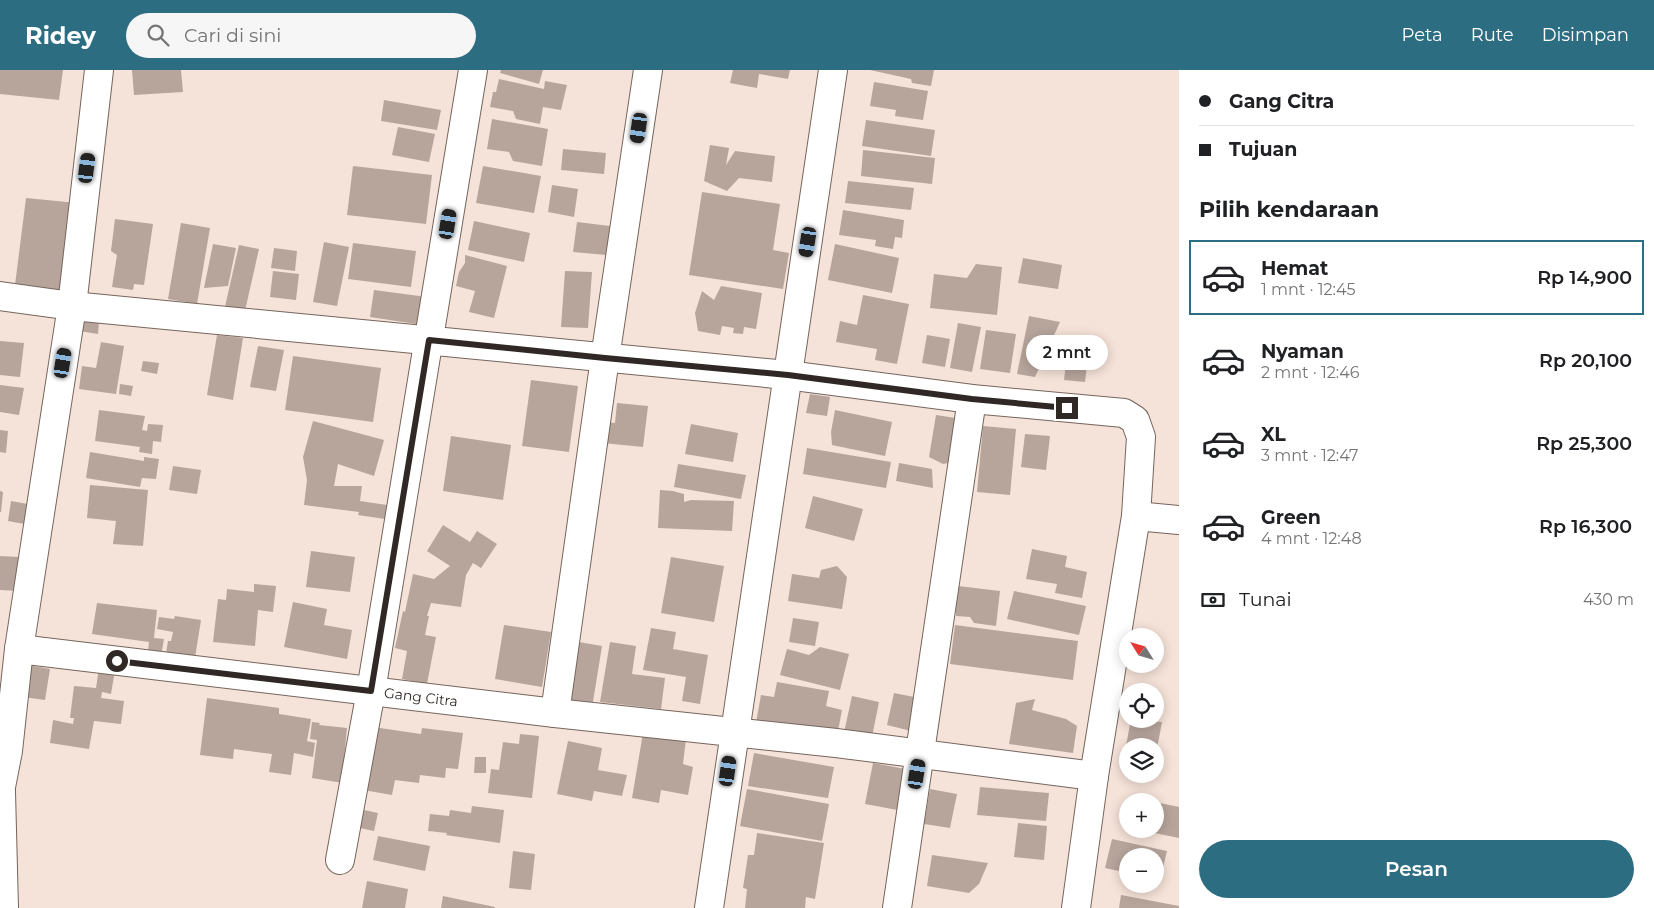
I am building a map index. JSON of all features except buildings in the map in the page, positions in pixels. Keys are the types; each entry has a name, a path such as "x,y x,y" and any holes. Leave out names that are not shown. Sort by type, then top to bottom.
{"street":[{"path":"4,908 1,792 8,751 19,649 72,306 99,70"},
{"path":"340,860 371,691 473,70"},
{"path":"555,713 648,70"},
{"path":"708,908 833,70"},
{"path":"0,296 72,306 788,375 972,399 1124,413 1135,420 1140,437 1136,516 1094,776 1076,908"},
{"path":"897,908 972,399"},
{"path":"1136,516 1179,520"},
{"name":"Gang Citra","path":"19,649 555,713 836,742 1094,776"}],"route":[{"path":"117,661 371,691 429,340 788,375 972,399 1067,408"}]}
